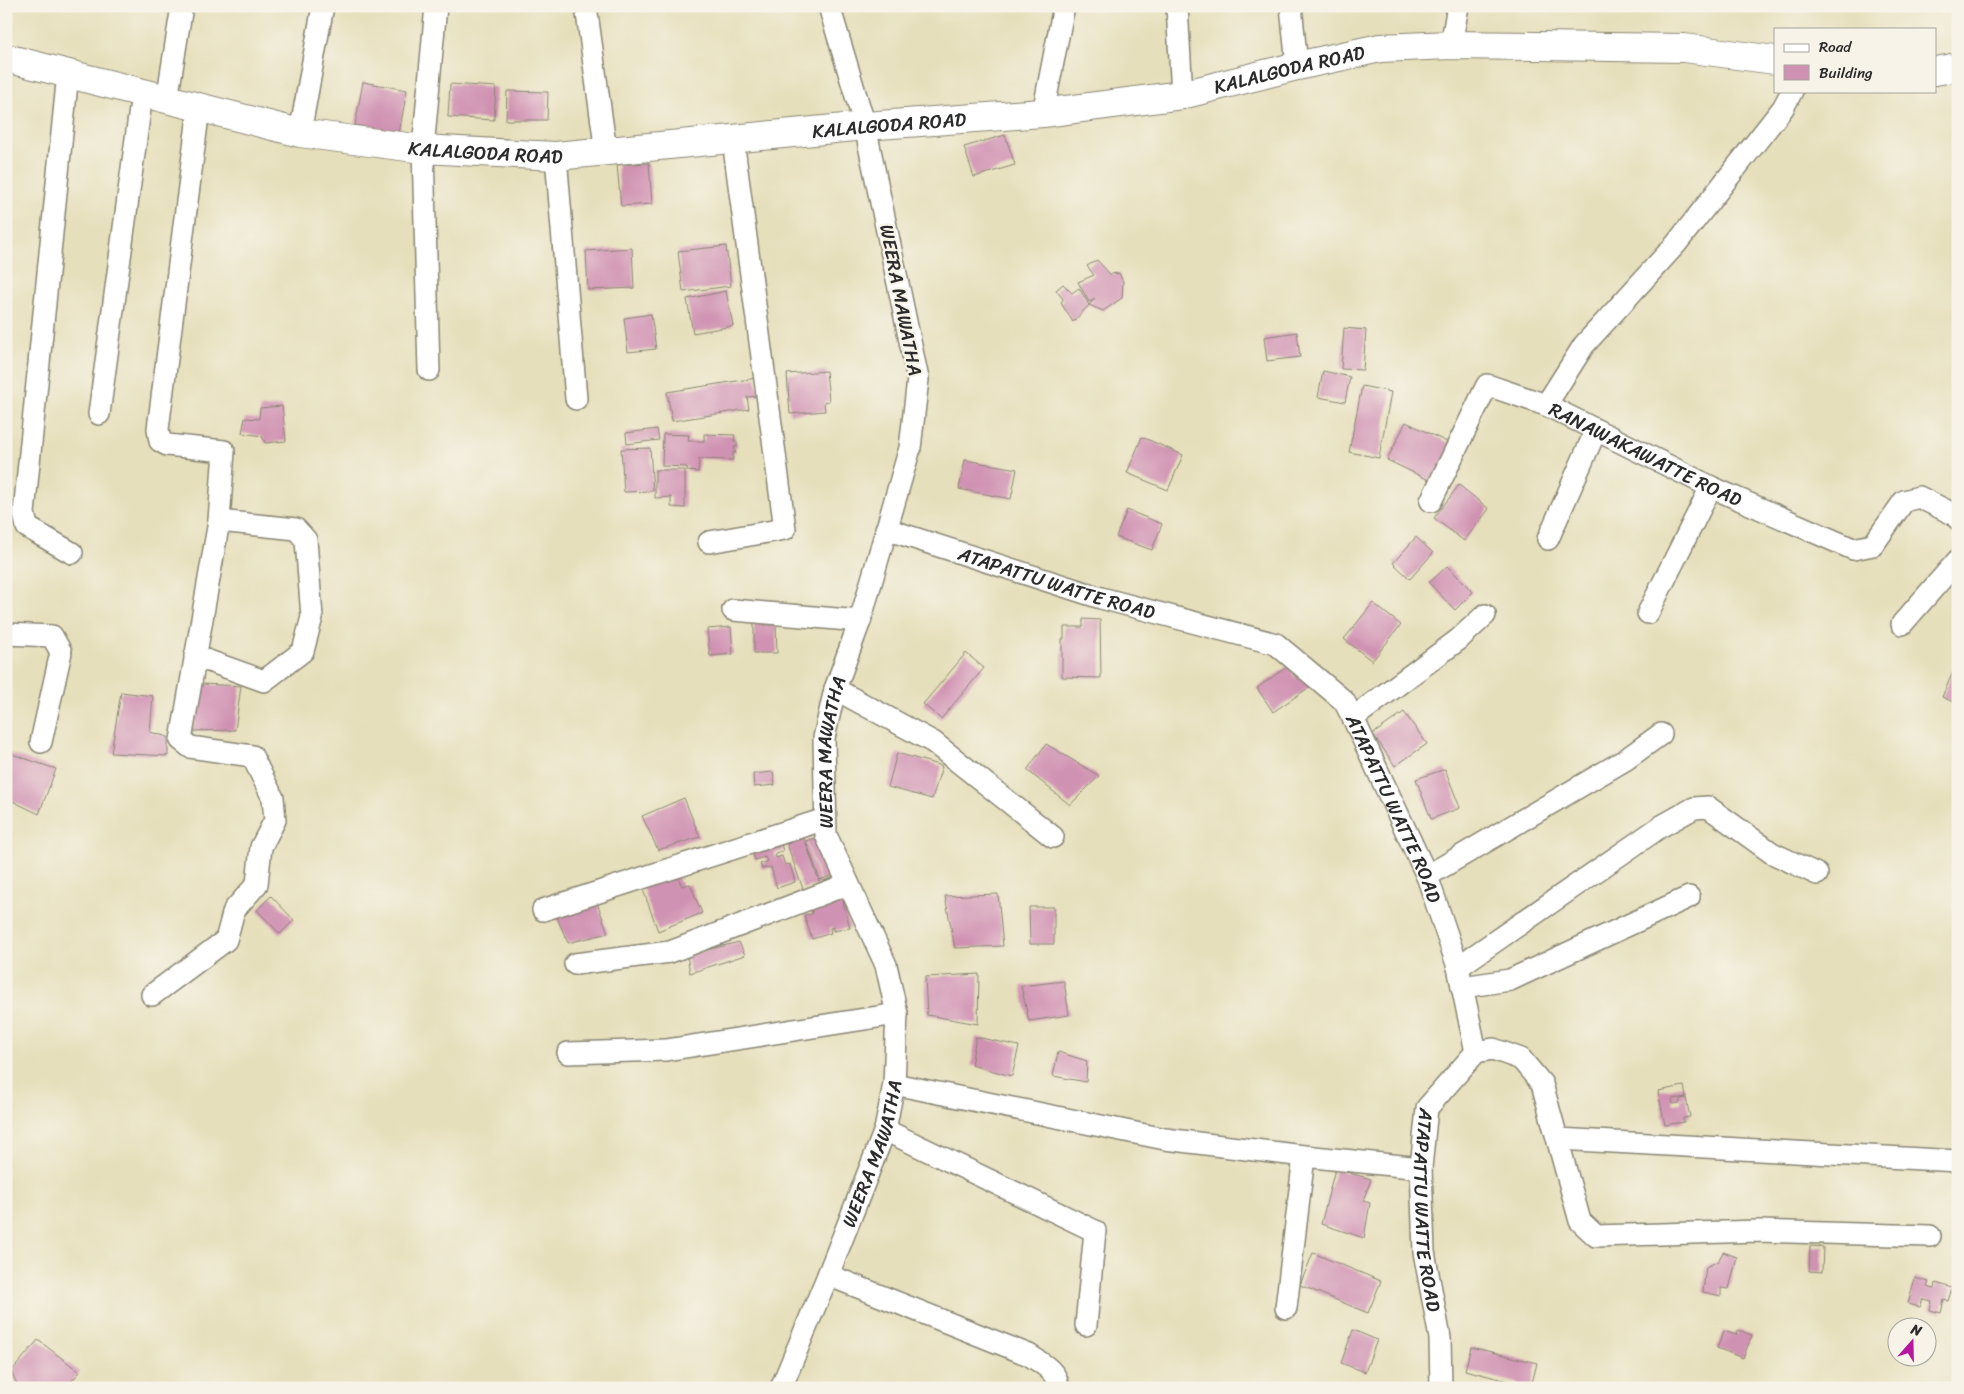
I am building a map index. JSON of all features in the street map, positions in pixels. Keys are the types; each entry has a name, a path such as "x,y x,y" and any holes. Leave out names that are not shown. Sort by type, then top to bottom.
{"street":[{"path":"99,414 154,97 182,6"},
{"path":"300,133 323,6"},
{"path":"429,370 423,149 436,6"},
{"path":"586,6 606,152"},
{"name":"WEERA MAWATHA","path":"781,1388 885,1130 894,1084 897,1014 886,964 826,834 824,738 835,689 860,621 910,448 918,379 865,126 829,6"},
{"path":"1043,113 1064,6"},
{"path":"1178,6 1182,95"},
{"path":"1291,6 1297,66"},
{"path":"1451,45 1458,6"},
{"name":"KALALGODA ROAD","path":"6,58 300,133 423,149 556,156 865,126 1043,113 1182,95 1297,66 1380,48 1451,45 1684,48 1774,60"},
{"path":"1936,71 1958,67"},
{"path":"68,73 24,513 27,527 72,553"},
{"name":"RANAWAKAWATTE ROAD","path":"1791,92 1783,108 1676,244 1584,345 1546,406 1711,486 1854,549 1873,545 1904,501 1920,497 1958,519"},
{"path":"152,995 226,940 234,910 257,884 261,847 275,820 273,798 252,756 190,747 180,740 219,521 224,451 167,445 160,441 158,429 199,108"},
{"path":"708,542 785,529 733,140"},
{"path":"556,156 576,399"},
{"path":"1432,501 1488,385 1546,406"},
{"path":"1548,539 1596,430"},
{"path":"1648,613 1711,486"},
{"path":"195,656 264,681 303,651 312,617 306,540 296,530 219,521"},
{"name":"ATAPATTU WATTE ROAD","path":"886,529 1101,598 1276,644 1344,700 1427,876 1460,977 1476,1052 1427,1108 1421,1168 1424,1252 1440,1338 1441,1388"},
{"path":"1902,624 1958,560"},
{"path":"733,610 860,621"},
{"path":"1354,718 1458,640 1485,615"},
{"path":"6,634 52,636 61,652 41,742"},
{"path":"835,689 933,742 1052,837"},
{"path":"1427,876 1625,760 1662,734"},
{"path":"1460,977 1660,827 1694,808 1708,807 1772,853 1817,874"},
{"path":"542,910 825,819"},
{"path":"575,964 670,952 848,884"},
{"path":"1460,977 1510,980 1688,897"},
{"path":"568,1053 666,1050 897,1014"},
{"path":"1476,1052 1493,1049 1521,1059 1542,1084 1580,1220 1596,1236 1758,1231 1930,1236"},
{"path":"894,1084 1165,1139 1421,1168"},
{"path":"885,1130 1095,1231 1086,1325"},
{"path":"1558,1139 1958,1161"},
{"path":"1286,1308 1304,1156"},
{"path":"828,1275 1029,1355 1050,1370 1058,1383 1058,1388"}],"building":[{"path":"363,82 407,90 399,133 355,125"},
{"path":"450,84 496,87 494,120 448,117"},
{"path":"507,91 548,92 547,120 506,120"},
{"path":"1005,135 1015,165 974,177 964,147"},
{"path":"649,163 652,204 621,206 617,165"},
{"path":"726,246 731,286 683,292 678,251"},
{"path":"632,248 634,288 588,290 586,251"},
{"path":"1097,260 1110,274 1119,273 1123,282 1122,298 1103,311 1089,305 1095,298 1089,302 1078,282 1094,275 1087,266"},
{"path":"1063,284 1072,293 1079,288 1089,305 1073,322 1061,303 1063,299 1056,290"},
{"path":"726,291 733,326 693,333 687,299"},
{"path":"651,314 656,349 628,352 624,318"},
{"path":"1344,328 1366,330 1363,370 1341,369"},
{"path":"1297,332 1300,357 1267,361 1264,337"},
{"path":"826,371 829,401 824,402 825,411 790,414 787,374"},
{"path":"1323,371 1350,377 1345,402 1318,397"},
{"path":"756,378 759,396 747,397 749,409 672,421 667,392"},
{"path":"1362,386 1391,392 1379,458 1349,452"},
{"path":"282,406 286,441 265,443 262,436 242,433 245,418 259,419 260,408"},
{"path":"1406,422 1453,445 1435,483 1387,460"},
{"path":"657,429 659,440 627,444 626,433"},
{"path":"663,434 689,435 688,441 704,441 704,434 735,435 734,441 737,441 737,447 734,447 736,453 733,452 733,460 699,459 698,472 687,471 687,467 662,466"},
{"path":"1142,437 1183,455 1168,490 1127,473"},
{"path":"650,448 653,491 624,492 621,449"},
{"path":"965,460 1017,469 1011,499 959,489"},
{"path":"655,470 685,470 685,508 671,507 671,497 655,498"},
{"path":"1459,485 1489,509 1464,541 1434,518"},
{"path":"1127,510 1162,524 1152,550 1116,537"},
{"path":"1416,537 1433,553 1410,579 1393,563"},
{"path":"1447,566 1473,592 1455,610 1429,583"},
{"path":"1373,603 1401,625 1372,661 1344,639"},
{"path":"754,619 764,619 764,625 776,625 777,653 754,653"},
{"path":"1083,619 1100,620 1101,678 1062,677 1062,639 1064,639 1064,627 1083,627"},
{"path":"731,627 733,654 710,656 707,629"},
{"path":"966,653 984,668 941,719 923,704"},
{"path":"1956,665 1958,666 1958,704 1942,697"},
{"path":"1288,666 1296,678 1306,672 1314,684 1273,712 1257,688"},
{"path":"202,684 241,686 235,730 192,731"},
{"path":"121,692 153,696 150,732 168,737 168,756 111,753"},
{"path":"1404,712 1427,744 1395,766 1373,734"},
{"path":"1046,744 1099,776 1070,805 1027,770"},
{"path":"6,752 56,769 39,814 6,798"},
{"path":"897,753 942,766 932,799 888,787"},
{"path":"1445,769 1460,808 1431,819 1416,779"},
{"path":"773,772 775,785 754,787 753,774"},
{"path":"684,798 700,837 658,850 642,816"},
{"path":"823,835 837,874 820,880 806,841"},
{"path":"779,837 783,851 775,853 776,858 782,856 785,865 790,864 795,882 777,888 771,867 762,869 760,864 767,862 765,857 755,860 750,846"},
{"path":"804,838 820,884 803,889 787,844"},
{"path":"676,873 682,886 690,884 702,913 658,931 641,884"},
{"path":"998,894 1003,946 955,948 945,896"},
{"path":"271,896 294,920 280,934 257,910"},
{"path":"842,897 850,928 833,931 833,927 830,928 831,933 812,939 804,915 812,914 811,905"},
{"path":"596,900 608,933 568,943 555,913"},
{"path":"1029,907 1054,907 1054,944 1030,944"},
{"path":"739,942 745,955 690,973 687,955"},
{"path":"979,974 978,1024 927,1015 925,977"},
{"path":"1064,981 1069,1015 1029,1021 1021,986"},
{"path":"976,1037 1019,1046 1012,1076 971,1065"},
{"path":"1058,1052 1087,1061 1086,1082 1053,1076"},
{"path":"1684,1086 1686,1097 1672,1099 1673,1104 1680,1103 1680,1099 1686,1098 1690,1117 1683,1118 1684,1122 1665,1125 1658,1091"},
{"path":"1335,1169 1371,1179 1363,1201 1370,1203 1364,1238 1321,1224"},
{"path":"1810,1246 1823,1247 1822,1272 1809,1271"},
{"path":"1723,1252 1737,1257 1729,1289 1721,1288 1721,1296 1703,1292 1706,1267 1718,1261"},
{"path":"1313,1253 1381,1281 1368,1313 1300,1285"},
{"path":"1915,1278 1929,1282 1927,1287 1935,1289 1936,1283 1952,1288 1948,1301 1944,1300 1941,1313 1930,1310 1932,1301 1923,1299 1920,1307 1908,1304"},
{"path":"1353,1330 1377,1340 1365,1372 1341,1363"},
{"path":"1738,1330 1752,1335 1743,1358 1717,1348 1724,1331 1736,1335"},
{"path":"38,1340 80,1372 65,1388 19,1388 11,1372"},
{"path":"1471,1347 1537,1363 1531,1387 1465,1370"}]}
